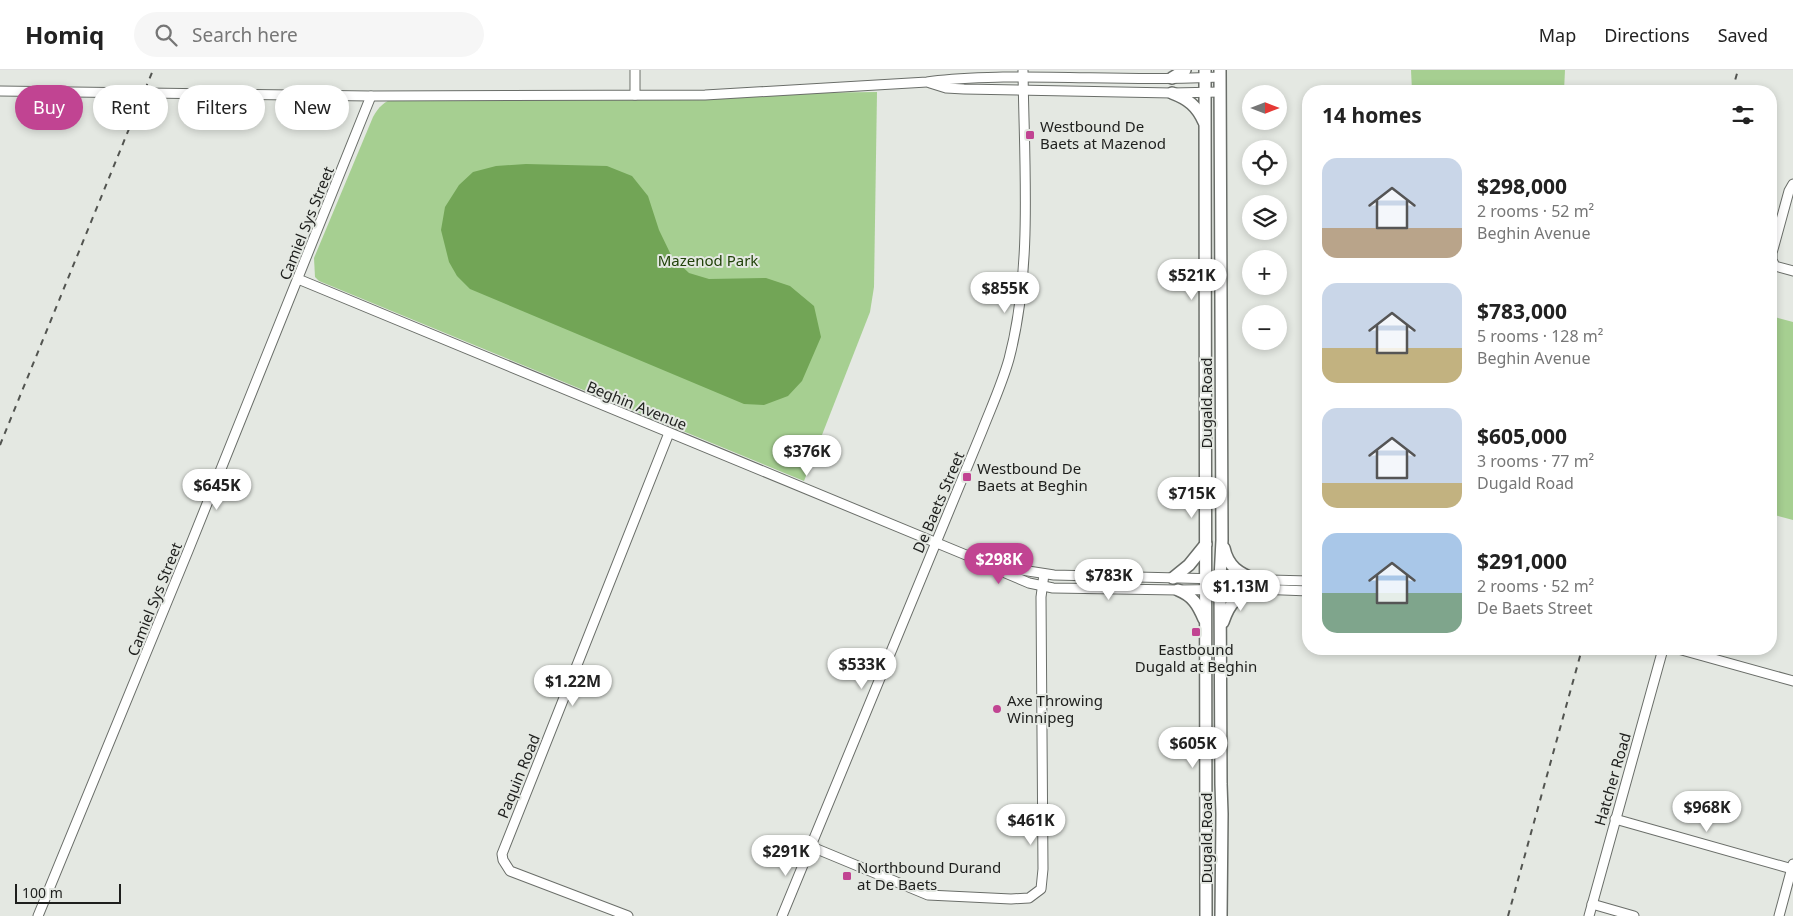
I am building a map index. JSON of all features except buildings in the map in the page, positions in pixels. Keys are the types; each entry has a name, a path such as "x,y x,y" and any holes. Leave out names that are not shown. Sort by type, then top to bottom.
{"main road":[{"path":"1172,78 1184,70"},
{"name":"Dugald Road","path":"1220,73 1221,916"},
{"name":"Dugald Road","path":"1205,74 1206,916"},
{"path":"1172,93 1186,98 1193,104 1200,112 1205,125"},
{"path":"1221,631 1227,610 1232,602 1256,584 1232,567 1226,557 1222,540"},
{"path":"1173,578 1189,565 1206,544"},
{"path":"1178,590 1186,593 1197,603 1206,623"}],"street":[{"path":"635,70 635,95"},
{"path":"0,91 371,96 705,95 927,82 1023,73 1172,78 1220,73"},
{"name":"De Baets Street","path":"782,916 982,431 1009,360 1022,281 1024,240 1023,73"},
{"path":"927,82 946,88 1172,93 1220,92"},
{"name":"Camiel Sys Street","path":"38,916 122,714 371,96"},
{"path":"1777,235 1789,191 1793,184"},
{"path":"1777,267 1793,272"},
{"name":"Beghin Avenue","path":"298,279 935,542 988,567 1029,583 1064,589 1178,590 1206,584"},
{"name":"Paquin Road","path":"628,916 510,871 502,860 502,854 669,433"},
{"name":"Beghin Avenue","path":"966,555 1044,574 1085,577 1173,578 1206,584 1256,584"},
{"path":"812,847 928,896 1029,898 1041,889 1043,869 1041,600 1044,574"},
{"path":"1256,584 1302,581"},
{"path":"1256,584 1302,590"},
{"name":"Hatcher Road","path":"1589,916 1661,655"},
{"path":"1700,655 1793,681"},
{"path":"1615,820 1792,866 1779,916"},
{"path":"1592,904 1634,916"}],"green space":[{"path":"1411,70 1565,70 1564,85 1412,85"},
{"name":"Mazenod Park","path":"877,92 874,287 870,312 804,481 319,281 315,277 314,258 373,117 382,105 395,98"},
{"path":"1777,318 1793,322 1793,520 1777,516"}],"shaded area":[{"path":"526,164 607,166 632,176 648,196 659,230 672,257 689,273 709,279 766,278 790,286 814,306 821,337 802,381 788,396 764,405 744,404 470,289 457,276 449,262 441,230 445,207 459,185 473,172 496,166"}],"railway":[{"path":"0,445 153,70"},
{"path":"1734,85 1738,70"},
{"path":"1508,916 1580,655"}],"place":[{"name":"Westbound De Baets at Mazenod","path":"1030,135"},
{"name":"Westbound De Baets at Beghin","path":"967,477"},
{"name":"Eastbound Dugald at Beghin","path":"1196,632"},
{"name":"Axe Throwing Winnipeg","path":"997,709"},
{"name":"Northbound Durand at De Baets","path":"847,876"}]}
